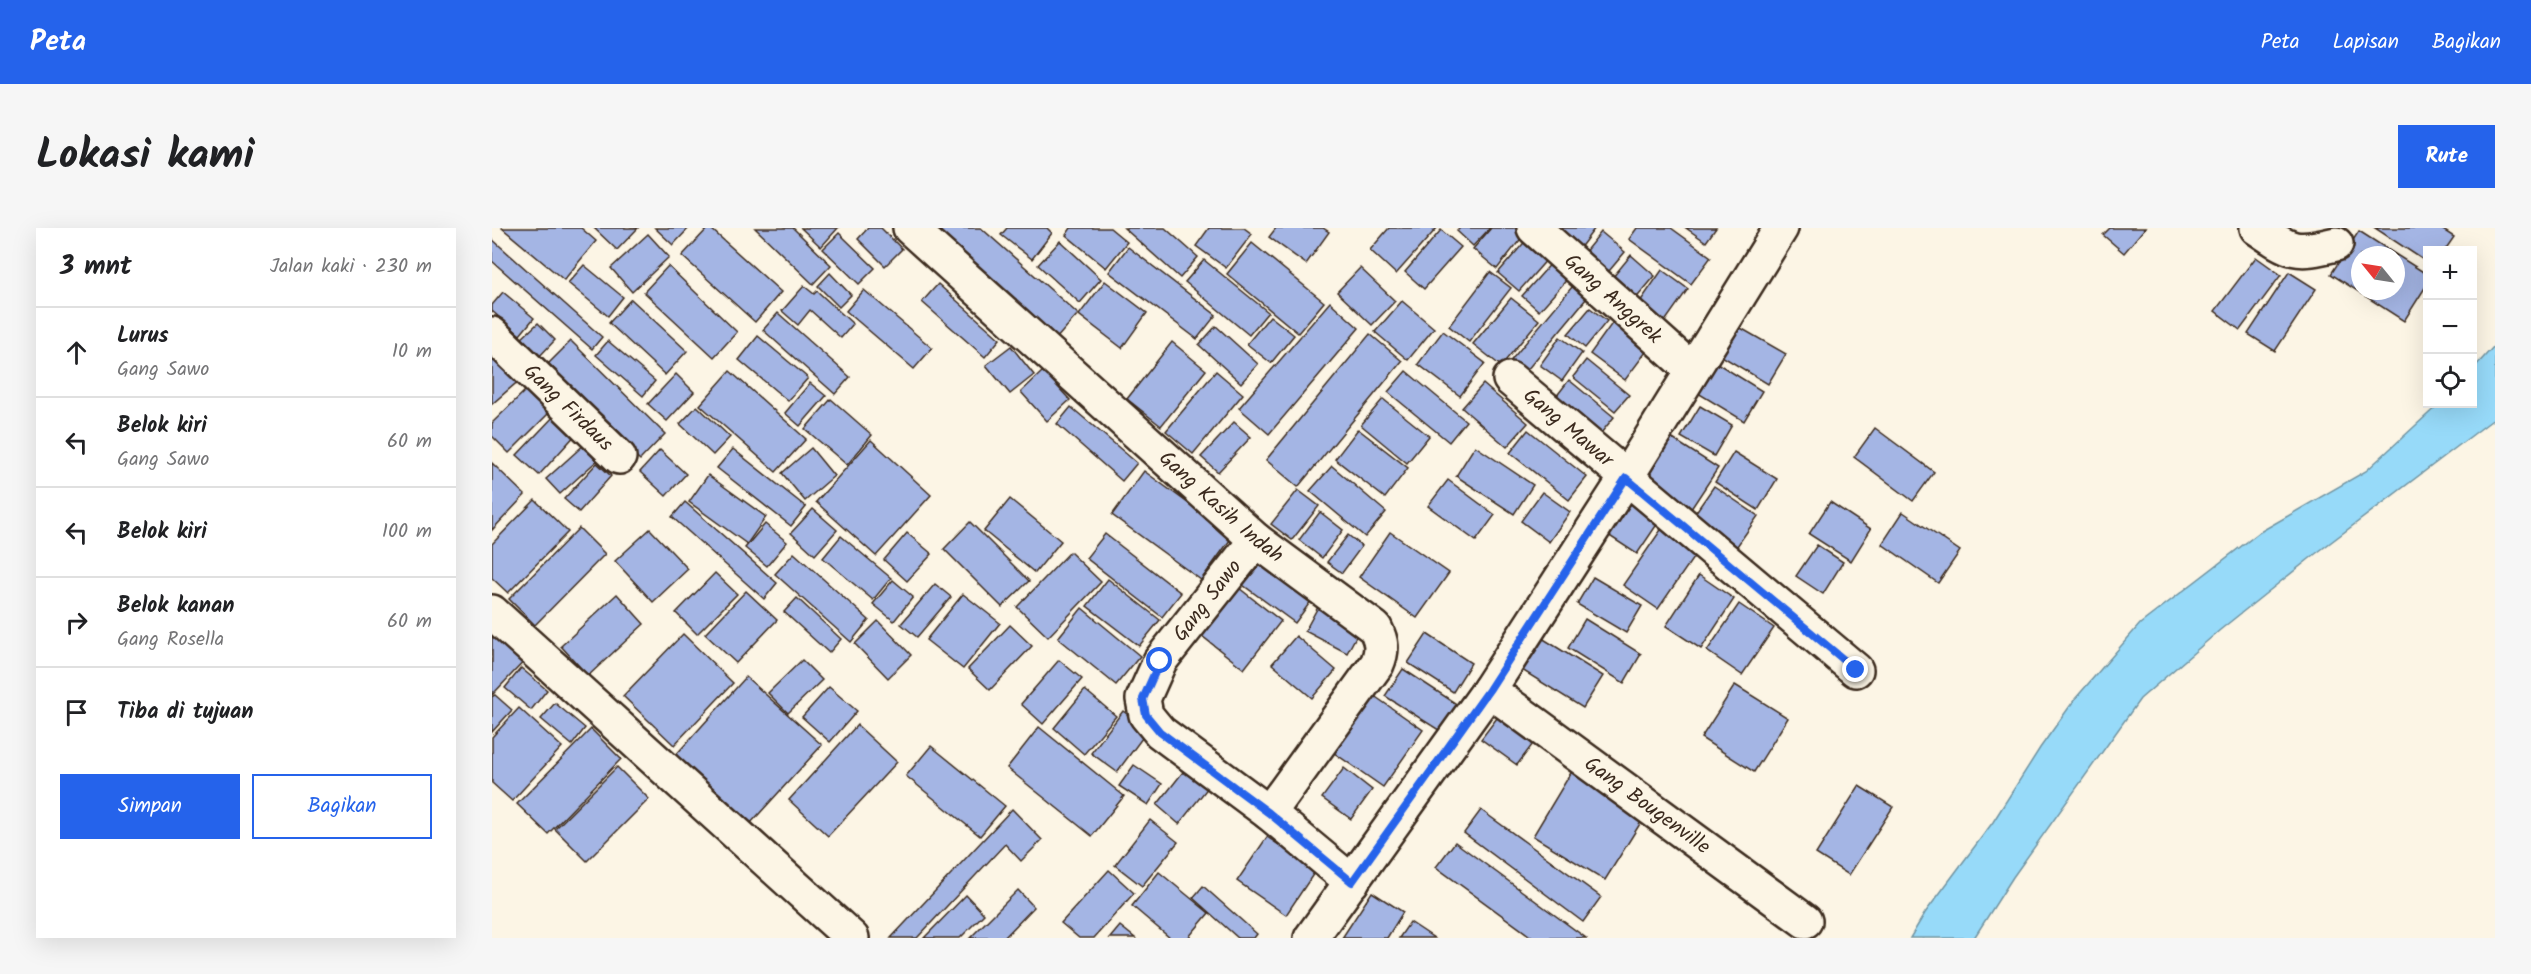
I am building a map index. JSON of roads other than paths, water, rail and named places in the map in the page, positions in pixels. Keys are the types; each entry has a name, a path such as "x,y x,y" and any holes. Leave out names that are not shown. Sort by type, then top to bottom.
{"street":[{"name":"Gang Kasih Indah","path":"910,228 1256,540 1375,628 1382,640 1382,653 1377,664 1269,813"},
{"name":"Gang Anggrek","path":"1534,228 1692,370"},
{"path":"1311,938 1489,690 1626,478 1781,228"},
{"path":"2257,228 2301,252 2336,244"},
{"name":"Gang Firdaus","path":"492,334 619,457"},
{"name":"Gang Mawar","path":"1510,379 1856,670"},
{"name":"Gang Sawo","path":"1256,540 1160,661 1143,699 1146,715 1160,732 1269,813 1352,882"},
{"path":"492,612 852,938"},
{"name":"Gang Bougenville","path":"1489,690 1805,921"}],"water":[{"path":"2495,345 2495,418 2314,555 2220,630 2140,699 2013,877 1974,938 1910,938 1925,913 1993,822 2040,748 2075,699 2140,624 2260,532 2366,471 2435,408 2477,408 2477,365"}]}
